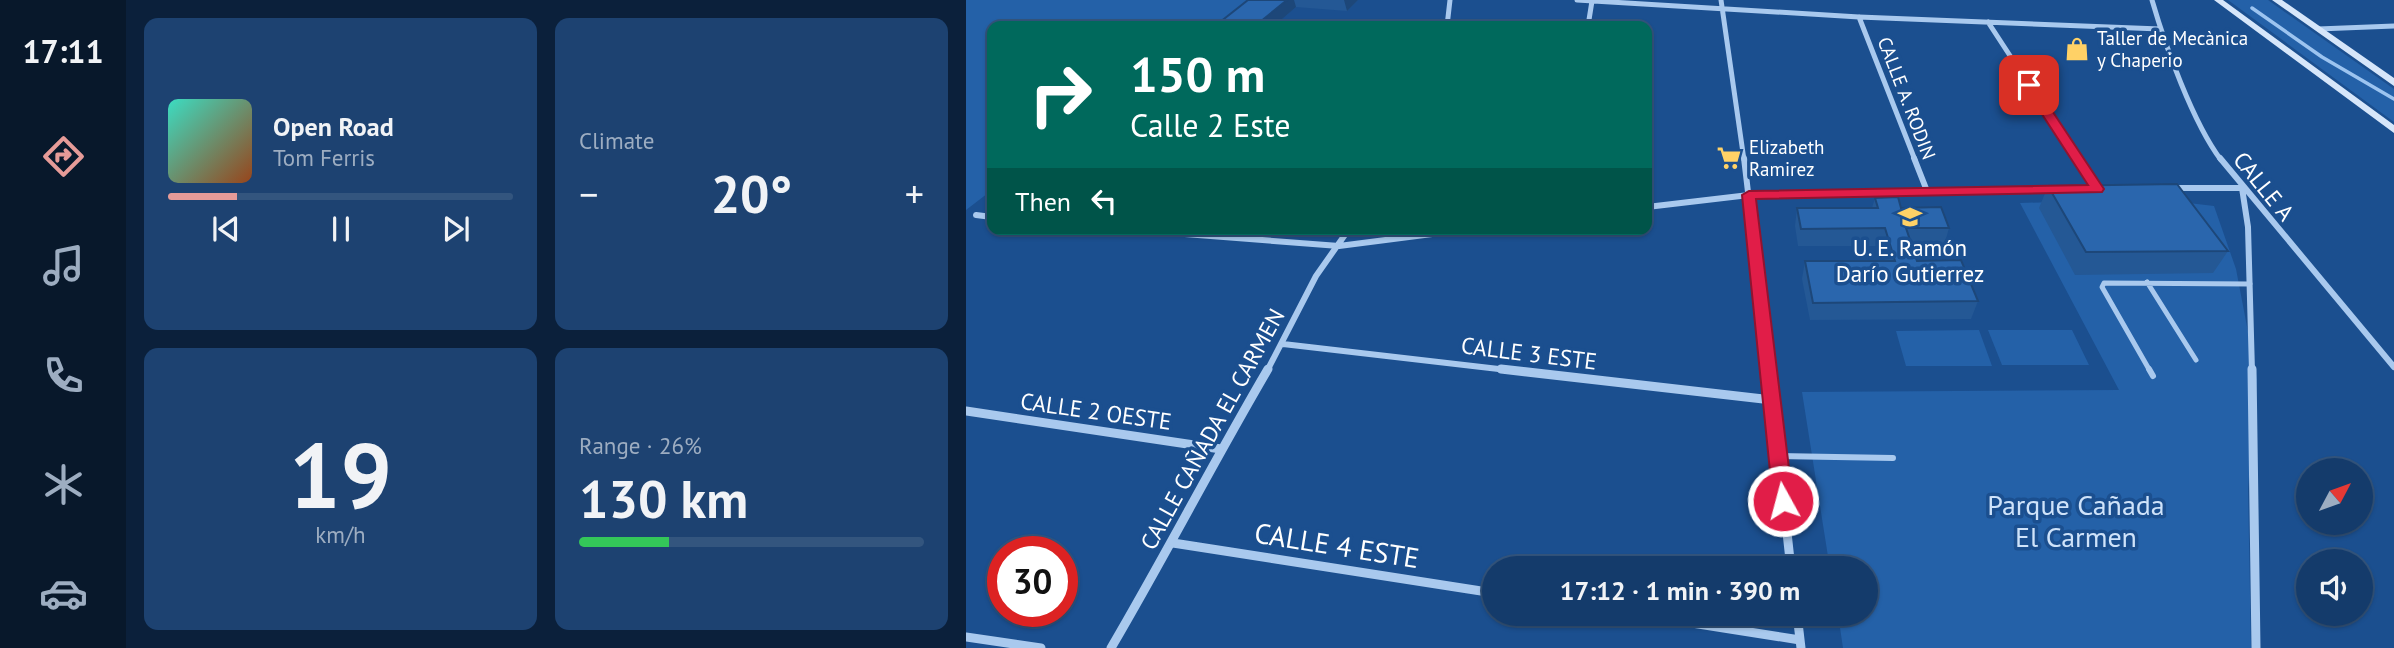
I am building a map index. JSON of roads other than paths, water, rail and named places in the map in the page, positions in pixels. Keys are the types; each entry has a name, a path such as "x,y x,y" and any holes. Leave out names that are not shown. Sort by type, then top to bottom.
{"main road":[{"path":"2218,0 2394,130"},
{"path":"2276,0 2394,83"}],"street":[{"path":"1448,21 1450,0"},
{"path":"1577,0 1859,18 2160,29"},
{"path":"1721,0 1749,195 1789,556"},
{"name":"CALLE A","path":"2152,0 2160,29 2208,143 2242,188 2394,368"},
{"path":"1589,21 1592,1"},
{"name":"CALLE A. RODIN","path":"1859,18 1927,191"},
{"path":"1988,22 2098,189"},
{"path":"2318,29 2394,26"},
{"path":"2164,188 2242,188 2248,227 2250,284 2256,648"},
{"path":"2084,189 2111,189"},
{"path":"1652,207 1749,195 2058,190"},
{"path":"976,215 987,216"},
{"path":"1197,235 1339,246 1424,235"},
{"name":"CALLE CAÑADA EL CARMEN","path":"1111,648 1173,543 1221,449 1283,344 1316,276 1345,235"},
{"name":"CALLE 3 ESTE","path":"1283,344 1772,400"},
{"name":"CALLE 2 OESTE","path":"966,411 1221,449"},
{"name":"CALLE 4 ESTE","path":"1173,543 1482,591"},
{"path":"1701,626 1801,644 1799,626"},
{"path":"966,637 1041,648"}],"lane":[{"path":"2153,376 2102,287 2109,281 2250,284"},
{"path":"2147,282 2196,360"},
{"path":"1777,456 1893,458"}],"waterway":[{"path":"2252,8 2322,57 2394,99"}],"place":[{"name":"Taller de Mecànica y Chaperio","path":"2077,49"},
{"name":"Elizabeth Ramirez","path":"1729,158"},
{"name":"U. E. Ramón Darío Gutierrez","path":"1910,217"}],"park label":[{"name":"Parque Cañada El Carmen","path":"2076,520"}]}
